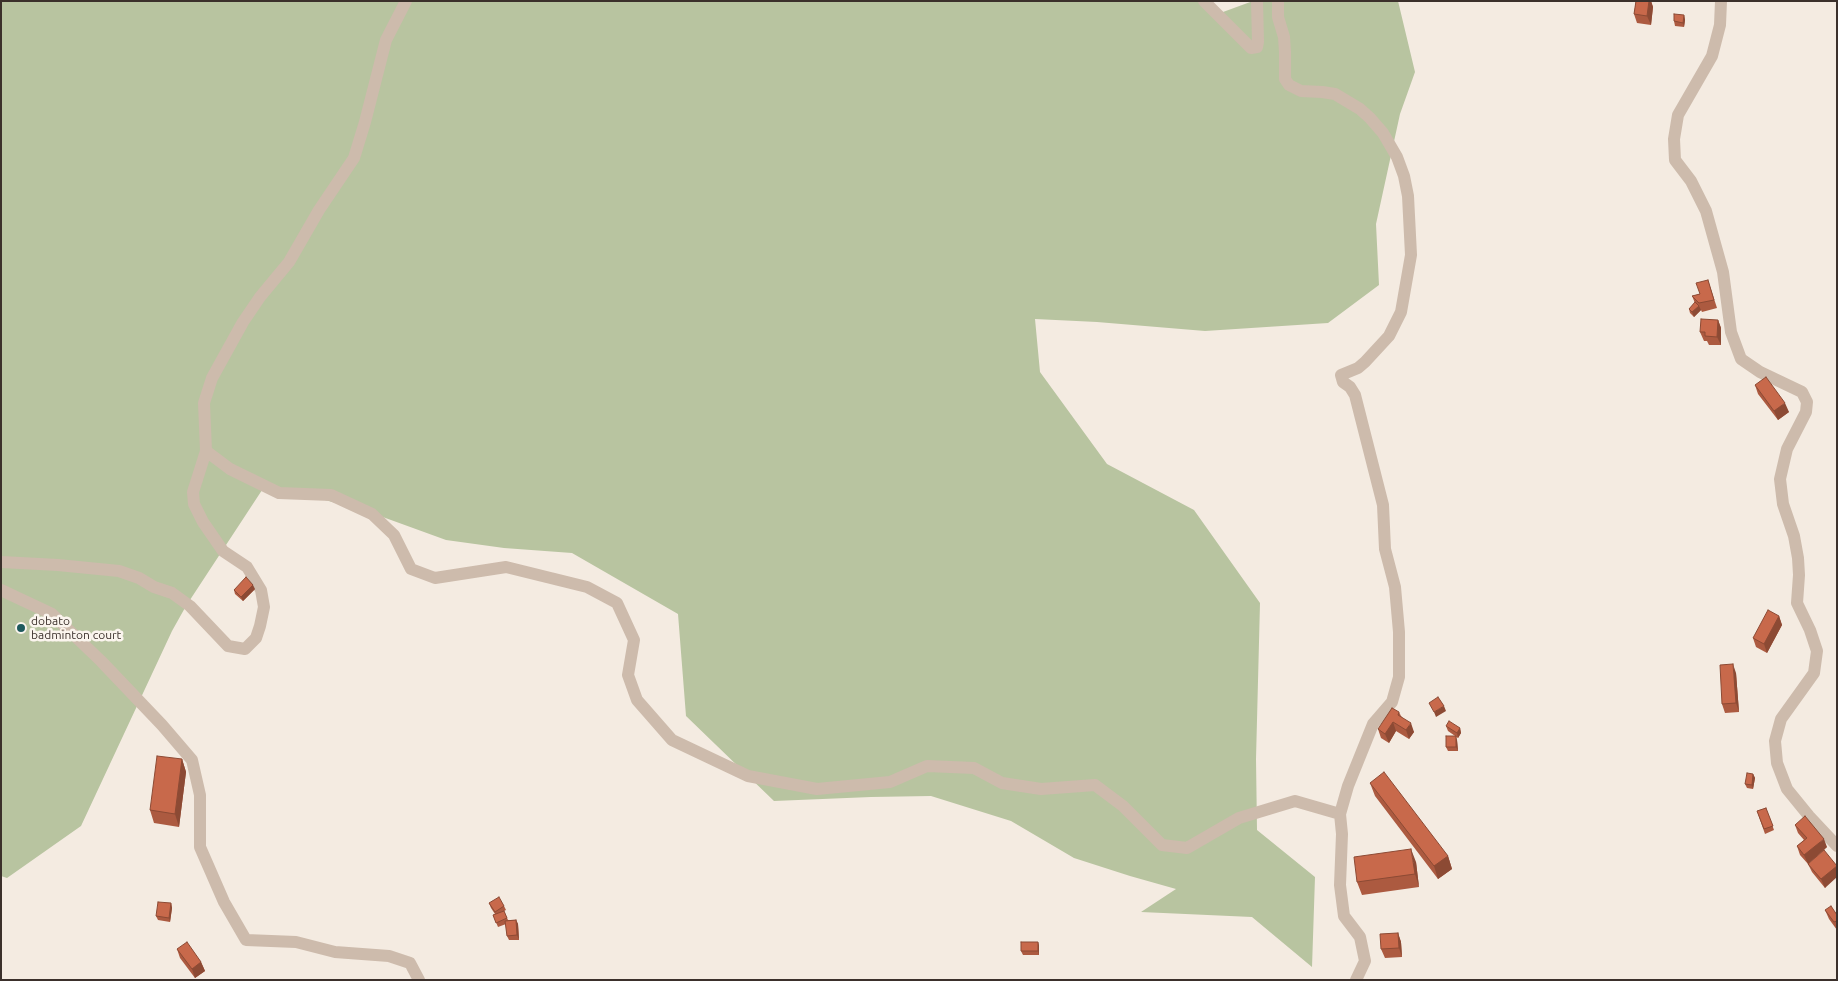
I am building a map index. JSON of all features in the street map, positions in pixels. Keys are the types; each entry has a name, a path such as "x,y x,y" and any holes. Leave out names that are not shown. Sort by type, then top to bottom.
{"street":[{"path":"1,562 120,571 172,593 190,606 228,646 245,649 256,638 264,607 261,590 247,567 223,551 203,522 194,504 192,492 206,451 204,403 212,378 243,322 260,297 289,262 319,210 354,158 386,40 406,1"},
{"path":"1204,1 1251,48 1257,47 1258,42 1257,1"},
{"path":"1278,1 1278,17 1284,37 1285,80 1289,85 1301,91 1336,94 1360,109 1370,118 1383,133 1396,156 1404,176 1408,196 1410,255 1401,312 1389,336 1365,362 1358,368 1341,375 1342,382 1350,387 1355,395 1383,505 1385,549 1395,587 1399,632 1399,677 1392,702 1373,724 1348,786 1340,814 1342,834 1340,885 1344,916 1360,937 1366,962 1356,980"},
{"path":"1721,1 1720,24 1712,56 1678,115 1674,139 1675,160 1691,181 1706,211 1723,272 1731,332 1741,359 1760,372 1802,392 1807,402 1806,412 1787,449 1780,479 1784,504 1794,536 1798,558 1797,603 1810,630 1817,652 1814,673 1781,719 1775,741 1777,763 1787,789 1808,816 1837,846"},
{"path":"206,451 230,469 279,493 331,496 372,514 394,535 410,569 435,578 506,567 587,587 617,603 634,640 628,675 637,700 672,740 748,776 816,789 890,782 926,766 974,768 1002,783 1041,789 1095,785 1122,806 1162,845 1188,848 1240,818 1295,801 1340,814"},
{"path":"1,590 52,614 156,718 192,760 200,795 200,847 224,902 246,940 296,942 335,952 389,956 410,963 420,980"}],"green space":[{"path":"1,1 1198,1 1223,12 1253,1 1398,1 1415,72 1400,114 1376,224 1379,285 1328,323 1205,331 1035,319 1040,372 1107,464 1194,510 1260,603 1256,759 1257,830 1315,877 1312,967 1252,917 1141,912 1176,889 1074,858 1011,821 931,796 774,801 686,716 678,614 572,553 504,548 446,540 369,512 266,484 186,606 172,631 81,826 7,878 1,876"}],"building":[{"path":"1636,1 1649,1 1647,16 1634,14"},
{"path":"1674,14 1684,15 1683,23 1674,21"},
{"path":"1708,280 1714,300 1699,303 1692,296 1700,294 1696,283"},
{"path":"1695,302 1699,306 1692,312 1689,309"},
{"path":"1701,319 1718,320 1717,337 1705,336 1705,332 1700,332"},
{"path":"1766,377 1785,403 1774,411 1755,385"},
{"path":"246,577 253,585 241,597 234,590"},
{"path":"1768,610 1779,616 1764,644 1753,638"},
{"path":"1733,664 1736,703 1722,704 1720,665"},
{"path":"1438,697 1444,706 1434,712 1429,703"},
{"path":"1392,708 1399,712 1398,715 1411,723 1406,730 1393,722 1385,734 1378,729"},
{"path":"1449,721 1460,728 1457,733 1446,726"},
{"path":"1446,736 1456,736 1456,747 1446,747"},
{"path":"157,756 182,759 175,814 150,810"},
{"path":"1384,772 1448,856 1434,866 1370,783"},
{"path":"1747,773 1753,774 1752,785 1745,784"},
{"path":"1766,808 1773,826 1764,829 1757,811"},
{"path":"1805,816 1824,839 1804,855 1797,846 1807,838 1795,825"},
{"path":"1411,849 1415,874 1357,882 1354,857"},
{"path":"1824,850 1837,866 1821,879 1808,864"},
{"path":"499,897 504,906 495,912 489,903"},
{"path":"158,902 171,903 169,918 156,916"},
{"path":"1831,906 1837,915 1837,921 1834,922 1825,910"},
{"path":"504,911 507,918 496,923 493,915"},
{"path":"516,920 517,935 507,936 505,921"},
{"path":"1398,933 1399,948 1381,949 1380,934"},
{"path":"187,942 201,962 192,969 177,949"},
{"path":"1021,942 1038,942 1038,951 1021,951"}],"place":[{"name":"dobato badminton court","path":"21,628"}]}
